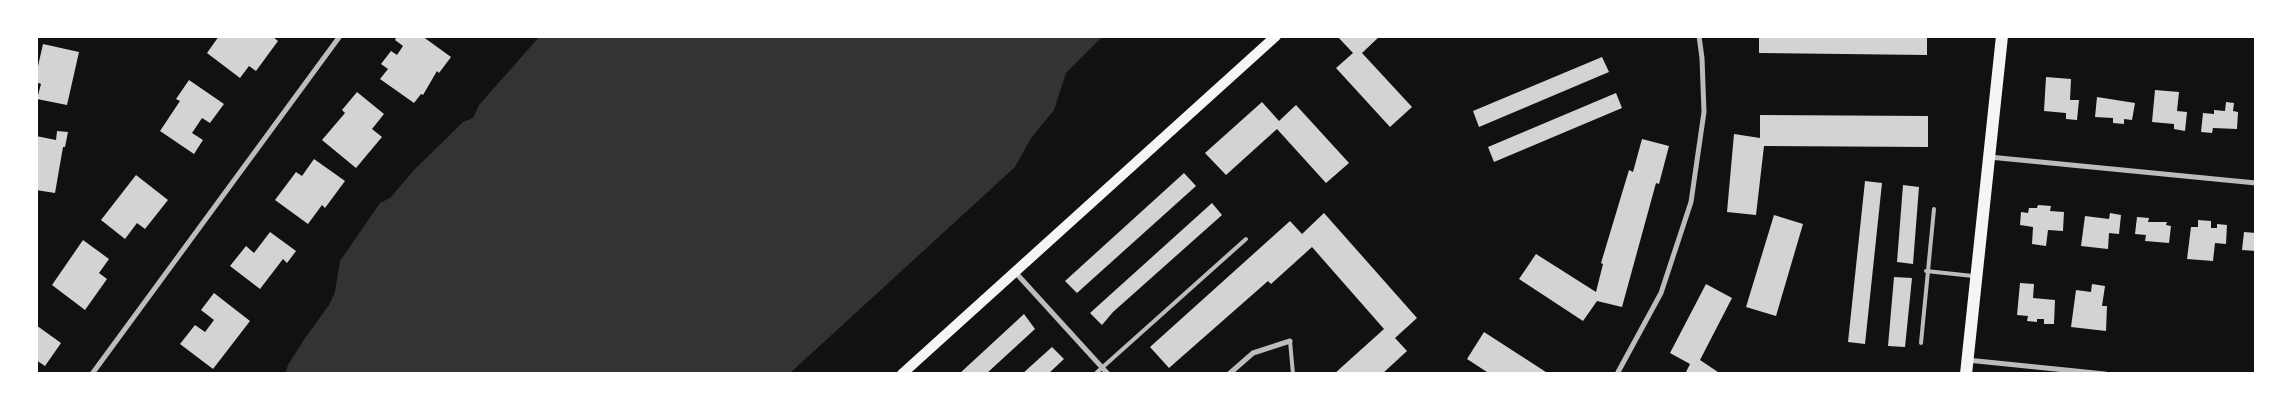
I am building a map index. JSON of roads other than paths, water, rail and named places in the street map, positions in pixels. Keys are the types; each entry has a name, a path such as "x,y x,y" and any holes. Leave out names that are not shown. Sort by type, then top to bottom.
{"main road":[{"path":"902,374 1276,36"},
{"path":"1966,374 2002,36"}],"street":[{"path":"92,374 340,36"},
{"path":"1617,374 1661,293 1691,202 1704,112 1702,58 1699,36"},
{"path":"1988,157 2256,183"},
{"path":"1015,272 1108,374"},
{"path":"1229,374 1253,353 1290,341"},
{"path":"1967,360 2105,374"}],"lane":[{"path":"1920,343 1926,271 1934,209"},
{"path":"1095,374 1246,239"},
{"path":"1926,271 1976,276"},
{"path":"1290,341 1293,374"}]}
